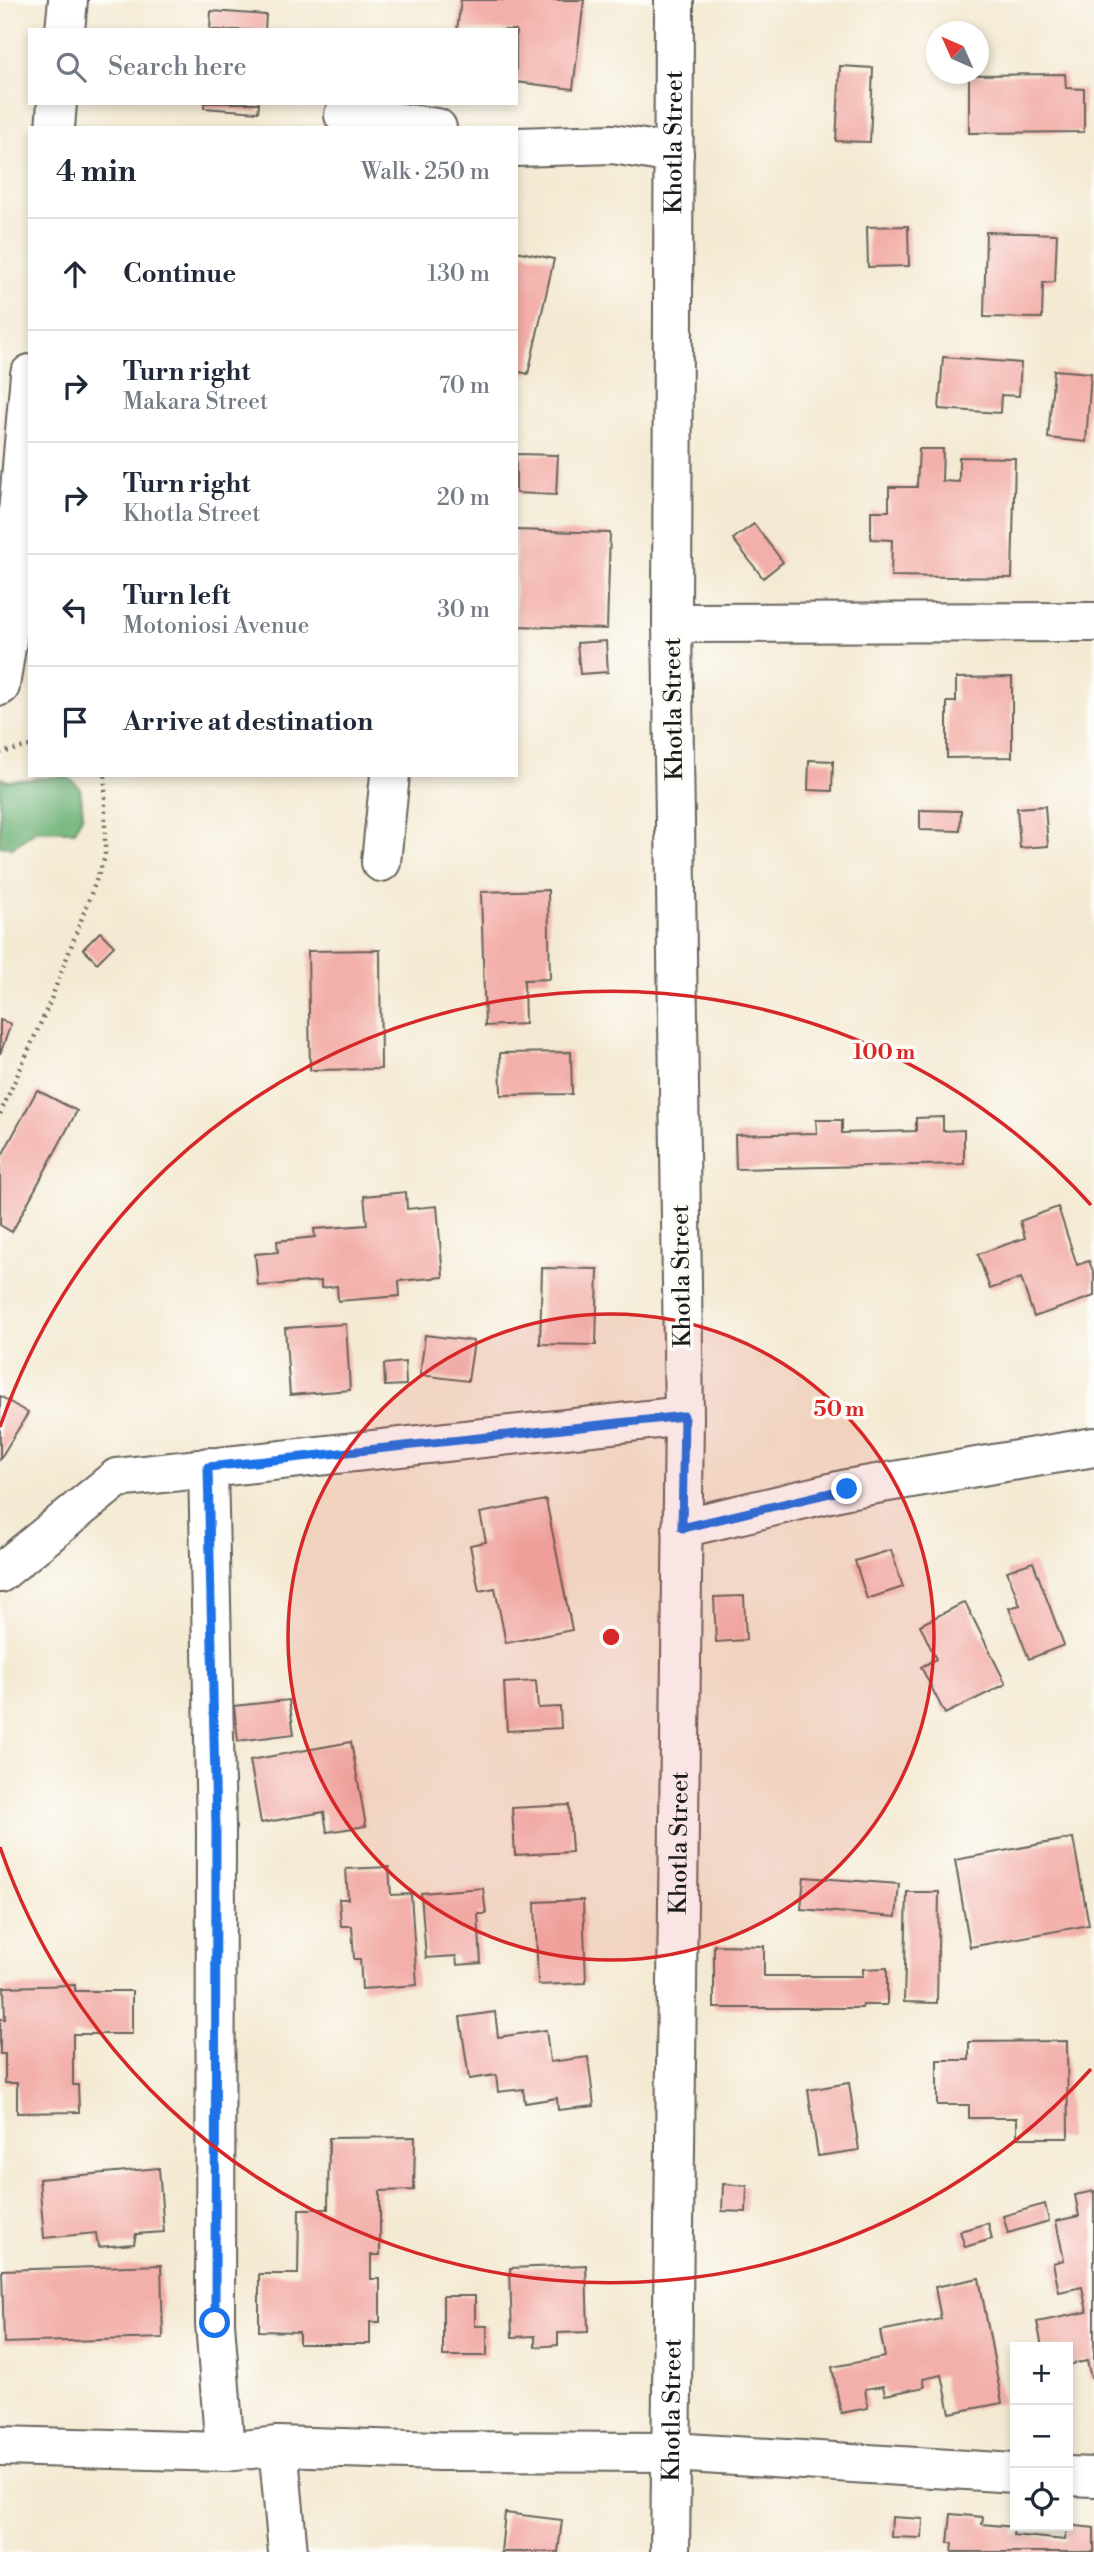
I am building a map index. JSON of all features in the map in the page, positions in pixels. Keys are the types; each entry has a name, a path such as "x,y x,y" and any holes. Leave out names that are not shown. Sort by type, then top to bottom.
{"street":[{"path":"65,28 68,0"},
{"name":"Khotla Street","path":"670,2552 684,1416 672,623 674,0"},
{"path":"55,126 57,105"},
{"path":"344,115 423,126"},
{"path":"518,147 613,144 674,154"},
{"path":"0,686 7,640 28,397"},
{"path":"672,623 1094,622"},
{"path":"381,862 390,777"},
{"path":"0,1573 117,1478 684,1416"},
{"path":"682,1528 847,1489 1094,1447"},
{"path":"208,1467 216,1828 215,2323 225,2452"},
{"path":"0,2446 225,2452 278,2446 439,2451 671,2452 1010,2473"},
{"path":"278,2446 288,2552"},
{"path":"1073,2476 1094,2477"}],"path":[{"path":"0,753 28,746"},
{"path":"0,1114 50,1002 104,857 105,777"}],"green space":[{"path":"68,777 80,788 83,814 75,831 35,831 12,848 0,846 0,778 8,781"}],"building":[{"path":"461,0 584,0 573,89 518,82 518,28 457,28"},
{"path":"211,11 266,15 265,28 210,28"},
{"path":"840,66 873,68 870,142 836,141"},
{"path":"1065,74 1066,88 1084,89 1084,132 969,133 969,84 989,84 989,75"},
{"path":"204,105 259,105 258,112 204,108"},
{"path":"908,226 909,266 868,267 867,227"},
{"path":"986,232 1057,234 1055,282 1043,283 1042,318 984,317"},
{"path":"518,251 554,259 528,374 518,372"},
{"path":"943,357 1021,363 1019,396 1001,395 1000,413 939,409"},
{"path":"1054,370 1091,373 1086,442 1048,438"},
{"path":"919,449 943,449 942,481 959,482 959,457 1015,458 1012,578 891,576 892,540 871,539 871,511 889,511 889,487 917,487"},
{"path":"518,454 558,455 556,495 518,493"},
{"path":"754,524 783,562 763,578 733,539"},
{"path":"518,530 610,533 607,629 518,626"},
{"path":"606,641 608,672 580,674 577,643"},
{"path":"1012,677 1012,757 947,758 947,702 956,702 956,678"},
{"path":"809,760 833,761 832,791 808,790"},
{"path":"1045,806 1048,846 1020,848 1017,808"},
{"path":"920,810 961,811 960,831 920,830"},
{"path":"548,890 550,979 524,980 525,1024 485,1026 481,892"},
{"path":"100,932 114,946 97,963 83,949"},
{"path":"380,950 381,1069 310,1070 308,951"},
{"path":"0,1020 11,1024 0,1054"},
{"path":"571,1052 572,1094 501,1095 500,1053"},
{"path":"37,1090 77,1111 12,1232 0,1225 0,1159"},
{"path":"943,1117 943,1131 964,1130 964,1164 736,1169 735,1135 817,1133 816,1120 842,1120 842,1133 916,1131 916,1118"},
{"path":"406,1192 407,1209 437,1206 443,1277 399,1281 400,1296 338,1301 337,1286 321,1288 321,1281 258,1286 255,1254 278,1252 277,1241 315,1237 314,1229 367,1225 364,1196"},
{"path":"1058,1207 1077,1265 1089,1261 1094,1274 1094,1296 1034,1317 1021,1278 990,1289 978,1254 1025,1238 1020,1221"},
{"path":"542,1268 598,1269 596,1345 540,1344"},
{"path":"346,1324 350,1390 290,1395 285,1328"},
{"path":"425,1335 474,1341 468,1381 420,1375"},
{"path":"405,1362 406,1385 385,1386 384,1364"},
{"path":"0,1396 28,1413 0,1459"},
{"path":"546,1500 572,1630 506,1643 495,1588 479,1591 470,1545 486,1542 480,1513"},
{"path":"891,1550 903,1587 867,1599 855,1561"},
{"path":"1033,1562 1064,1645 1029,1659 1009,1608 1020,1605 1007,1571"},
{"path":"744,1596 746,1640 716,1642 714,1597"},
{"path":"965,1602 1006,1684 945,1714 921,1667 936,1659 920,1625"},
{"path":"536,1681 538,1708 560,1707 561,1728 507,1731 504,1683"},
{"path":"289,1700 294,1734 238,1741 234,1706"},
{"path":"351,1742 366,1826 327,1832 324,1812 261,1823 250,1760"},
{"path":"569,1805 572,1852 515,1855 512,1808"},
{"path":"1073,1838 1089,1925 970,1947 955,1860"},
{"path":"389,1867 391,1895 411,1894 417,1985 362,1989 360,1959 354,1959 352,1926 341,1926 339,1899 348,1899 346,1869"},
{"path":"804,1877 899,1884 896,1917 801,1909"},
{"path":"483,1888 486,1914 478,1914 481,1963 457,1965 456,1956 426,1958 421,1893"},
{"path":"907,1892 939,1892 937,2003 904,2002"},
{"path":"583,1900 586,1983 538,1985 535,1902"},
{"path":"714,1945 764,1946 764,1976 863,1976 863,1969 887,1968 887,2005 863,2005 862,2008 714,2008"},
{"path":"75,1985 75,1991 132,1991 132,2034 73,2034 73,2085 78,2085 79,2112 17,2113 17,2083 5,2083 5,2054 0,2054 0,2019 5,2019 4,1987"},
{"path":"495,2012 498,2037 546,2030 550,2062 588,2057 594,2106 558,2110 557,2098 525,2103 523,2089 498,2092 496,2075 469,2079 460,2017"},
{"path":"1067,2041 1068,2138 1017,2138 1017,2118 969,2118 969,2105 937,2105 937,2060 969,2060 969,2042"},
{"path":"849,2083 859,2150 818,2156 808,2090"},
{"path":"415,2137 414,2190 380,2191 380,2255 371,2255 371,2279 380,2279 380,2322 370,2322 370,2344 299,2344 299,2332 259,2331 259,2274 298,2274 299,2209 328,2209 329,2138"},
{"path":"159,2168 164,2232 136,2234 134,2244 98,2247 96,2233 44,2238 39,2179"},
{"path":"723,2184 747,2186 746,2212 722,2211"},
{"path":"1094,2191 1094,2378 1091,2378 1087,2361 1073,2364 1073,2342 1041,2342 1037,2322 1087,2312 1082,2287 1059,2292 1053,2263 1064,2260 1056,2221 1079,2216 1075,2195"},
{"path":"1045,2204 1049,2221 1008,2233 1003,2216"},
{"path":"988,2223 992,2239 965,2247 960,2231"},
{"path":"161,2265 163,2338 4,2343 2,2270"},
{"path":"586,2265 588,2332 558,2333 558,2345 535,2347 535,2336 512,2337 510,2268"},
{"path":"979,2278 1002,2403 950,2413 942,2375 923,2379 925,2387 885,2395 883,2386 865,2389 868,2408 841,2413 832,2367 885,2357 880,2331 941,2319 935,2287"},
{"path":"443,2296 475,2296 475,2326 487,2326 487,2356 443,2356"},
{"path":"505,2513 562,2520 558,2552 501,2552"},
{"path":"951,2514 983,2517 982,2524 1010,2527 1013,2535 1065,2540 1067,2531 1073,2531 1073,2526 1094,2528 1094,2552 952,2552 953,2543 948,2543"},
{"path":"892,2517 923,2519 922,2538 891,2537"}],"route":[{"path":"215,2323 216,1828 208,1467 684,1416 682,1528 847,1489"}]}
